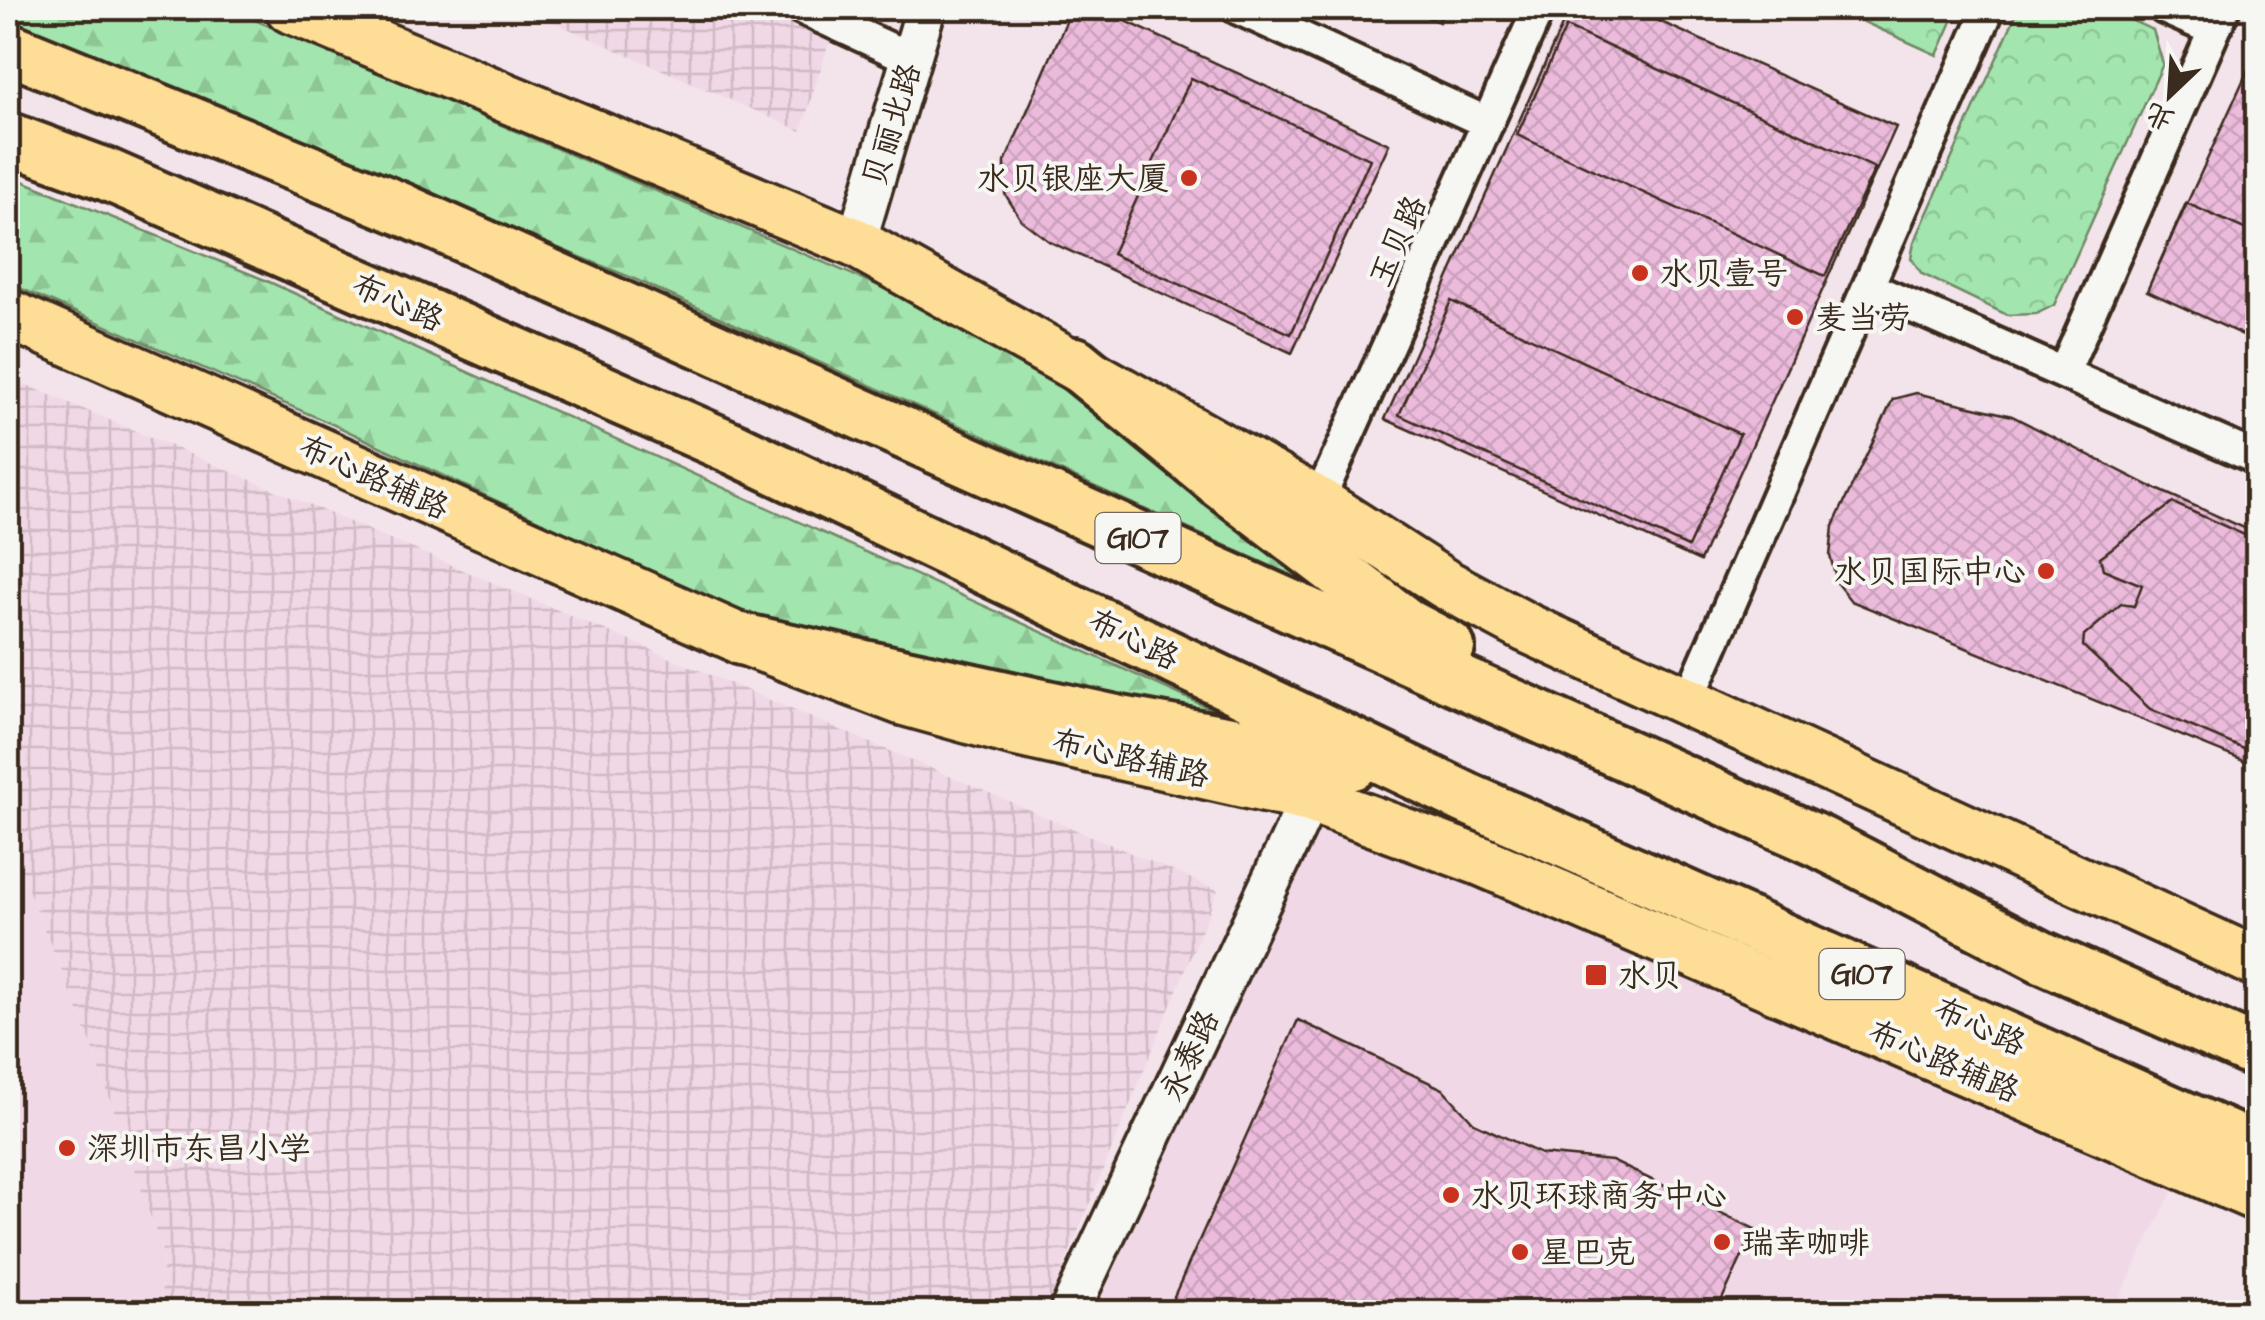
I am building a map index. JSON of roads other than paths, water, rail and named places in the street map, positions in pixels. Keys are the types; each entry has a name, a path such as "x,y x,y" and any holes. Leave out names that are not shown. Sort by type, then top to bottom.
{"highway":[{"name":"G107","path":"8,48 108,85 438,225 1820,842 2042,957 2258,1054"},
{"name":"布心路","path":"8,138 108,175 735,449 1466,798 2258,1150"},
{"path":"1076,363 1409,626 1820,842"},
{"path":"740,639 1116,720 1350,763 1466,798"}],"main road":[{"path":"290,8 856,243 1318,502 1444,584 1510,620 2258,963"},
{"name":"布心路辅路","path":"8,314 740,639 901,700 1012,731 1310,798 1482,862 2258,1197"}],"street":[{"path":"801,8 910,58"},
{"name":"贝丽北路","path":"856,243 926,8"},
{"path":"1237,8 1488,123"},
{"name":"玉贝路","path":"1318,502 1539,8"},
{"path":"1688,702 1989,8"},
{"path":"2064,372 2219,19 2164,8"},
{"path":"1870,288 2258,459"},
{"name":"永泰路","path":"1069,1312 1310,798"}],"place":[{"name":"水贝银座大厦","path":"1189,178"},
{"name":"水贝壹号","path":"1640,273"},
{"name":"麦当劳","path":"1795,317"},
{"name":"水贝国际中心","path":"2046,571"},
{"name":"水贝","path":"1596,975"},
{"name":"深圳市东昌小学","path":"67,1148"},
{"name":"水贝环球商务中心","path":"1451,1195"},
{"name":"瑞幸咖啡","path":"1722,1242"},
{"name":"星巴克","path":"1520,1252"}]}
